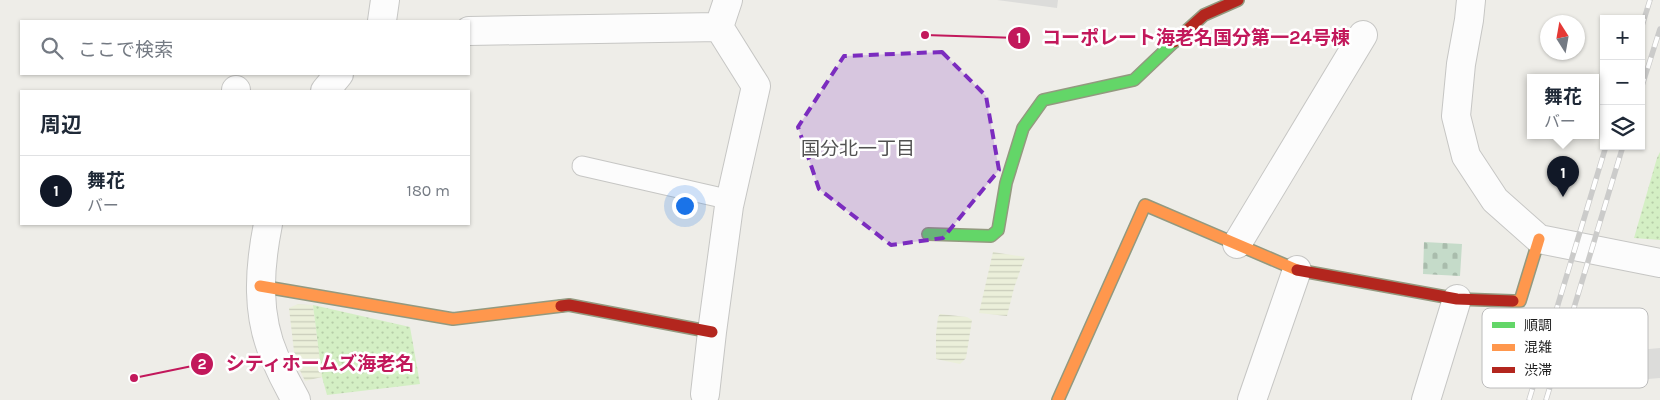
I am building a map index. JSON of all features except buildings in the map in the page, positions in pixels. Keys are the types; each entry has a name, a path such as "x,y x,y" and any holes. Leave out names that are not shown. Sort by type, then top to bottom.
{"street":[{"path":"382,20 385,0"},
{"path":"719,27 728,0"},
{"path":"928,234 992,236 998,230 1006,184 1023,128 1042,100 1134,80 1204,15 1238,0"},
{"path":"1471,0 1461,64 1456,116 1466,156 1495,200 1539,239 1660,263"},
{"path":"470,31 719,27"},
{"path":"706,394 712,332 731,200 756,86 719,27"},
{"path":"1237,244 1363,35"},
{"path":"326,90 338,75"},
{"path":"1058,400 1145,206 1297,270 1457,299 1520,301 1539,239"},
{"path":"268,225 262,258 260,286 262,314 274,357 296,400"},
{"path":"1252,400 1297,270"},
{"path":"260,286 453,319 569,305 712,332"},
{"path":"1426,400 1457,299"}],"lane":[{"path":"582,166 731,200"}],"highlighted area":[{"path":"942,52 986,96 999,170 943,238 891,245 819,189 798,127 844,56"}],"green space":[{"path":"1660,152 1660,240 1634,238 1657,158"},
{"path":"1424,242 1462,244 1460,276 1423,274"},
{"path":"993,252 1025,257 1007,316 979,313"},
{"path":"298,304 313,305 322,377 305,381 295,360 289,308"},
{"path":"313,305 410,327 420,384 327,395 322,377"},
{"path":"940,314 967,317 972,320 966,358 960,364 936,359 936,334"}],"shaded area":[{"path":"997,0 1058,0 1057,8"},
{"path":"1660,348 1660,378 1648,379 1648,349"}],"railway":[{"path":"1645,16 1650,0"},
{"path":"1645,76 1660,29"},
{"path":"1557,308 1605,150"},
{"path":"1574,308 1622,150"},
{"path":"1529,400 1533,388"},
{"path":"1546,400 1550,388"}],"traffic: fast":[{"path":"928,234 991,236 998,230 1006,183 1023,128 1043,100 1134,80 1174,42"}],"traffic: slow":[{"path":"1058,400 1145,205 1297,270"},
{"path":"1513,301 1520,301 1539,239"},
{"path":"260,286 453,319 561,306"}],"traffic: jam":[{"path":"1174,42 1204,15 1238,0"},
{"path":"1297,270 1457,299 1513,301"},
{"path":"561,306 569,305 712,332"}],"place":[{"name":"コーポレート海老名国分第一24号棟","path":"925,35"},
{"name":"舞花","path":"1563,197"},
{"name":"シティホームズ海老名","path":"134,378"}],"district":[{"name":"国分北一丁目","path":"858,149"}]}
